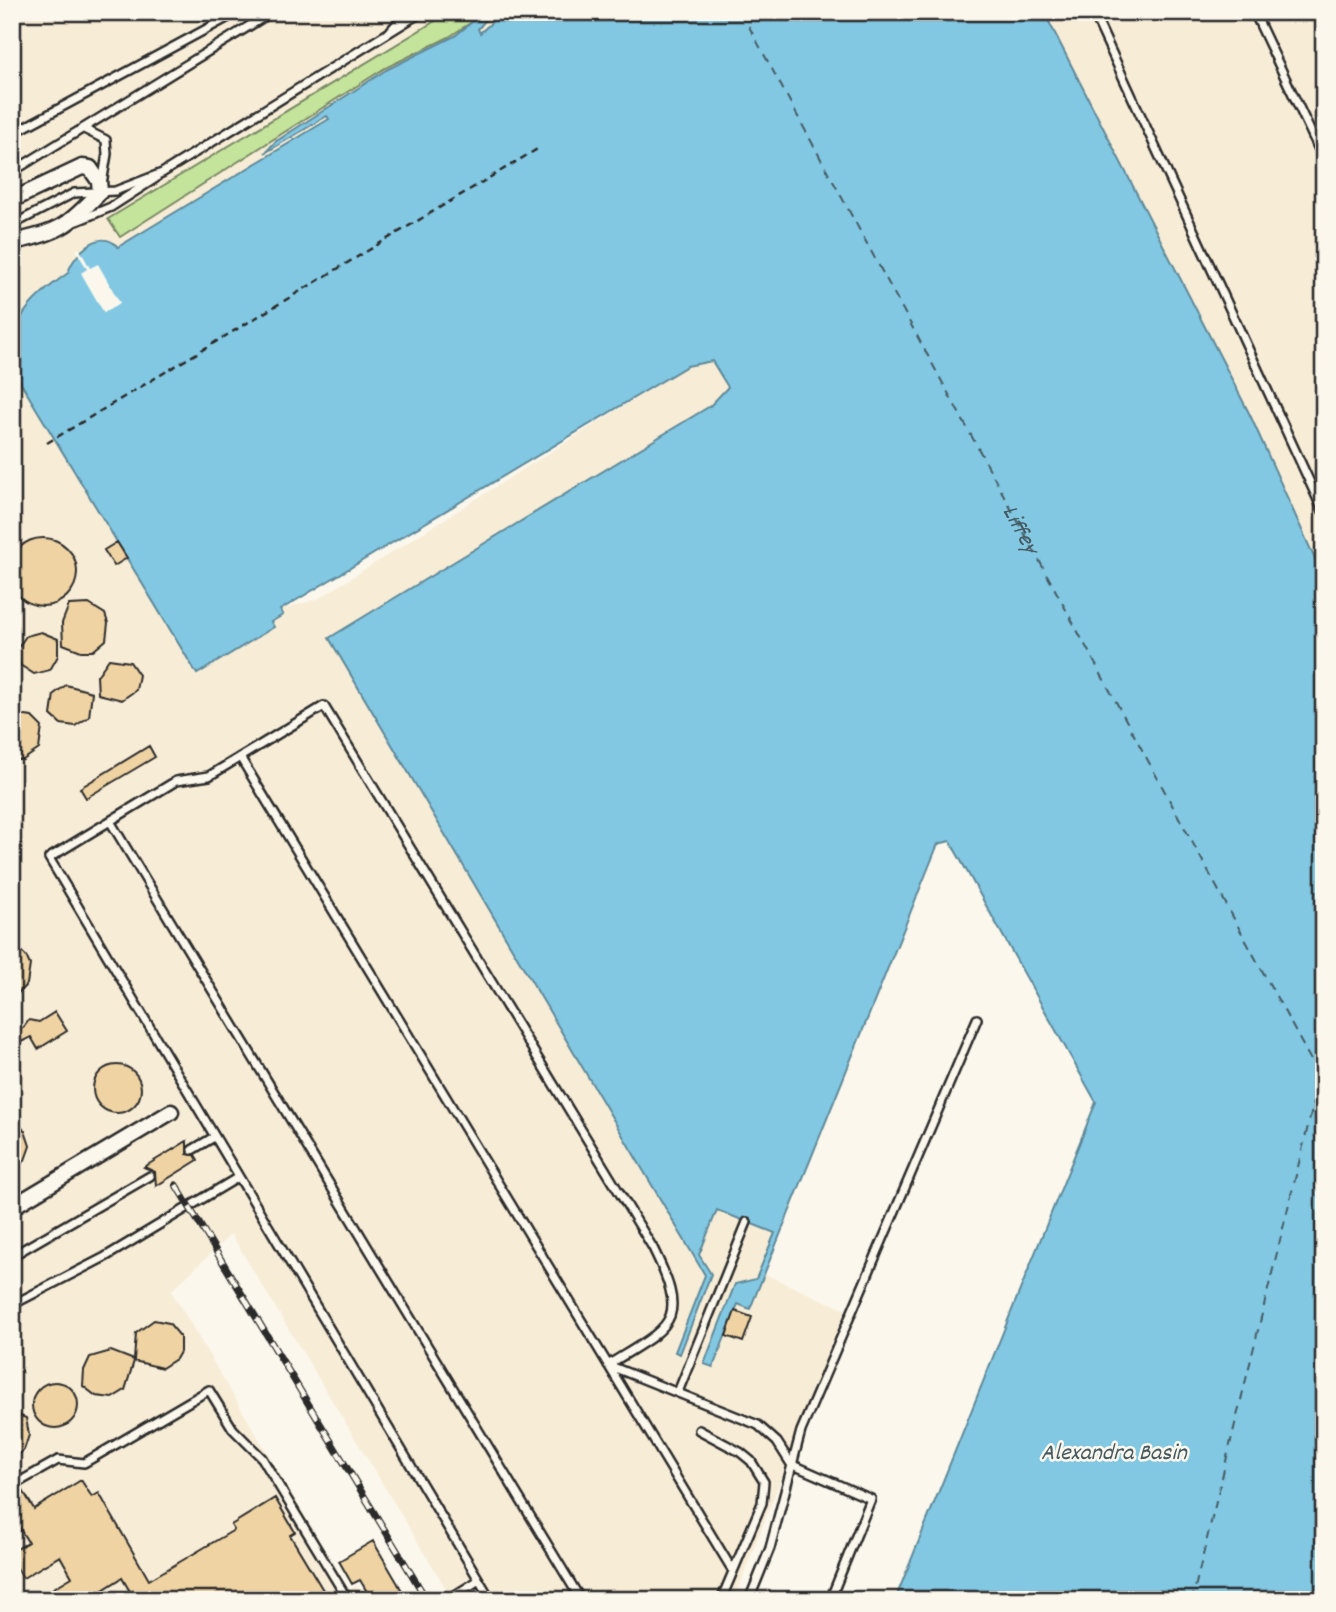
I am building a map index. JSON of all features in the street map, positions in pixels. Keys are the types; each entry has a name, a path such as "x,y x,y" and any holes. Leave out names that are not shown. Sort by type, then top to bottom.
{"street":[{"path":"12,200 82,167 95,173 100,192 70,224 44,236 12,242"},
{"path":"12,1207 171,1112"}],"lane":[{"path":"12,134 238,12"},
{"path":"388,33 407,12"},
{"path":"70,224 110,207 145,187 162,173 422,12"},
{"path":"1093,12 1324,513"},
{"path":"1254,12 1324,160"},
{"path":"12,172 270,14"},
{"path":"84,130 106,140 107,154 100,192"},
{"path":"12,225 74,193 115,191 162,173"},
{"path":"491,1600 237,1178 49,858 176,781 209,776 324,706 646,1236 670,1282 674,1300 671,1318 662,1332 608,1365"},
{"path":"240,757 733,1571"},
{"path":"110,821 581,1600"},
{"path":"749,1600 769,1548 801,1431 977,1019"},
{"path":"192,1150 214,1137"},
{"path":"12,1256 150,1176"},
{"path":"12,1305 105,1257 237,1178"},
{"path":"678,1392 747,1222"},
{"path":"608,1365 758,1425 777,1442 791,1464 871,1499 830,1600"},
{"path":"12,1486 58,1460 84,1463 209,1390 233,1429 262,1458 348,1600"},
{"path":"699,1430 740,1452 751,1461 764,1482 762,1503 721,1600"},
{"path":"447,1600 479,1580"}],"path":[{"path":"47,443 539,148"}],"shaded area":[{"path":"12,12 492,12 493,19 486,29 18,318 12,334"},
{"path":"1044,12 1324,12 1324,579 1250,415"},
{"path":"12,361 19,380 197,674 274,626 271,622 280,610 318,599 687,366 712,361 728,387 710,406 330,639 705,1275 710,1274 699,1255 716,1210 775,1232 756,1279 735,1285 704,1364 713,1367 738,1304 751,1308 764,1274 846,1310 734,1600 453,1600 231,1234 171,1291 349,1590 357,1586 365,1600 12,1600"}],"green space":[{"path":"450,12 482,12 482,15 449,37 385,68 120,237 108,219"}],"water":[{"path":"492,12 1044,12 1250,415 1324,579 1324,1600 895,1600 1096,1102 950,841 938,844 750,1309 738,1304 713,1367 704,1364 735,1284 756,1279 775,1233 717,1210 699,1255 711,1274 680,1354 675,1352 705,1275 329,638 710,406 728,387 712,361 687,366 280,610 283,615 271,622 274,627 197,674 19,380 13,344 22,317 41,294 68,273 75,258 88,245 103,240 111,241 118,247 329,119 327,116 265,153 275,142 386,70 455,36 478,17 489,16 478,29 480,33 492,22"}],"pier":[{"path":"79,248 90,268 98,264 120,303 104,313 81,273 87,269 76,250"}],"building":[{"path":"43,538 56,541 67,548 74,559 77,572 74,585 67,596 56,603 43,606 30,603 19,596 12,585 9,572 12,559 19,548 30,541"},
{"path":"117,542 127,558 114,566 104,550"},
{"path":"89,604 105,614 108,623 106,640 93,651 81,651 63,644 62,623 69,605"},
{"path":"41,632 58,639 58,656 50,670 34,674 20,665 17,649 26,636"},
{"path":"109,659 130,662 139,675 136,690 122,700 98,694 97,676"},
{"path":"66,685 92,692 89,717 75,726 61,724 51,715 54,694"},
{"path":"12,714 32,717 42,727 39,749 23,760 12,760"},
{"path":"149,746 155,757 86,798 80,788"},
{"path":"12,943 26,956 30,965 27,984 12,999"},
{"path":"55,1012 67,1031 38,1049 31,1037 19,1043 12,1039 12,1032 23,1028 29,1020 39,1022"},
{"path":"117,1065 134,1072 141,1089 134,1106 117,1113 100,1106 93,1089 100,1072"},
{"path":"12,1117 25,1131 30,1146 25,1160 12,1173"},
{"path":"187,1141 187,1154 195,1155 198,1160 156,1186 155,1172 144,1167"},
{"path":"735,1311 752,1317 743,1342 726,1336"},
{"path":"154,1320 169,1323 180,1336 180,1352 176,1359 162,1368 134,1361 125,1390 112,1398 96,1396 83,1386 84,1370 90,1357 111,1351 134,1360 136,1333"},
{"path":"55,1382 71,1389 78,1405 71,1421 55,1428 39,1421 32,1405 39,1389"},
{"path":"12,1413 26,1418 29,1435 24,1450 12,1460"},
{"path":"81,1480 92,1497 99,1493 149,1580 234,1530 231,1525 275,1498 295,1532 290,1535 329,1600 135,1600 122,1578 87,1600 34,1600 72,1577 60,1556 23,1578 12,1560 12,1552 28,1542 12,1516 12,1495 22,1489 34,1509"},
{"path":"373,1541 404,1594 393,1600 372,1600 360,1580 352,1584 339,1561"}],"ferry route":[{"path":"741,12 1320,1077 1192,1600"}],"railway":[{"path":"176,1185 427,1600"}],"water label":[{"name":"Liffey","path":"1020,530"},
{"name":"Alexandra Basin","path":"1114,1451"}]}
